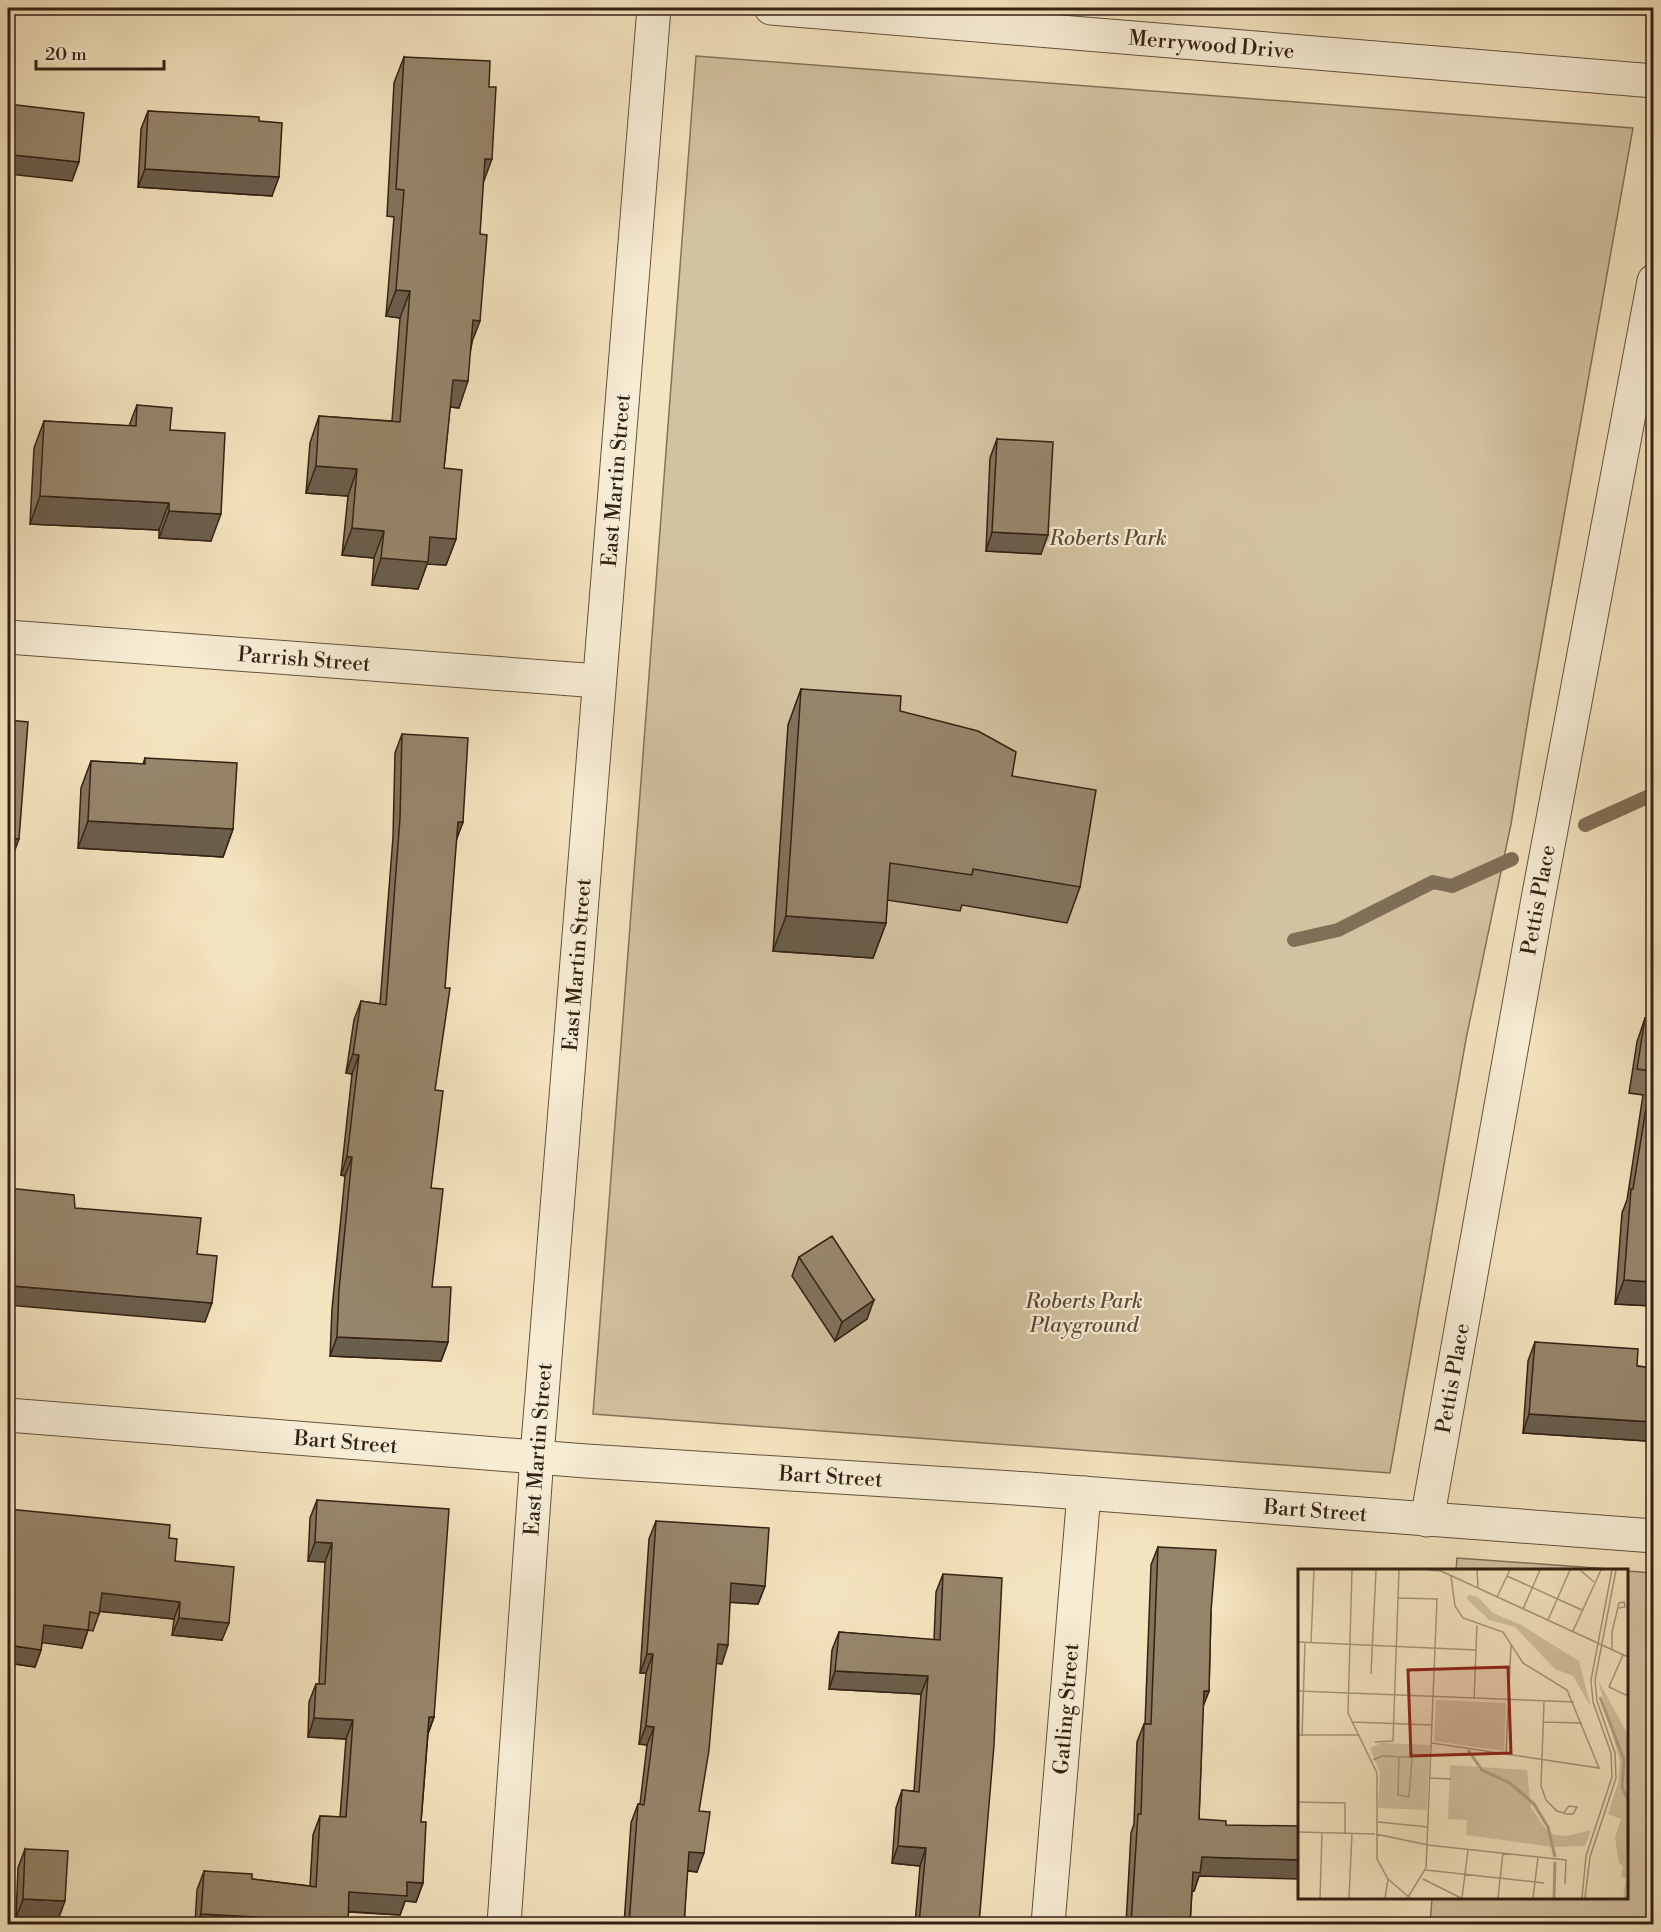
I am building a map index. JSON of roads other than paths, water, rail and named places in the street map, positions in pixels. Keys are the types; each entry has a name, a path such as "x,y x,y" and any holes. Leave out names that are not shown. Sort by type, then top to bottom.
{"street":[{"name":"East Martin Street","path":"504,1924 537,1456 654,8"},
{"name":"Merrywood Drive","path":"771,8 1653,81"},
{"name":"Pettis Place","path":"1427,1520 1538,899 1653,280"},
{"name":"Parrish Street","path":"8,637 599,681"},
{"name":"Bart Street","path":"8,1415 537,1456 1084,1493 1653,1536"},
{"name":"Gatling Street","path":"1048,1924 1084,1493"}],"waterway":[{"path":"1585,825 1654,794"},
{"path":"1294,940 1338,930 1433,882 1452,886 1512,859"}],"park label":[{"name":"Roberts Park","path":"1108,538"},
{"name":"Roberts Park Playground","path":"1084,1313"}]}
